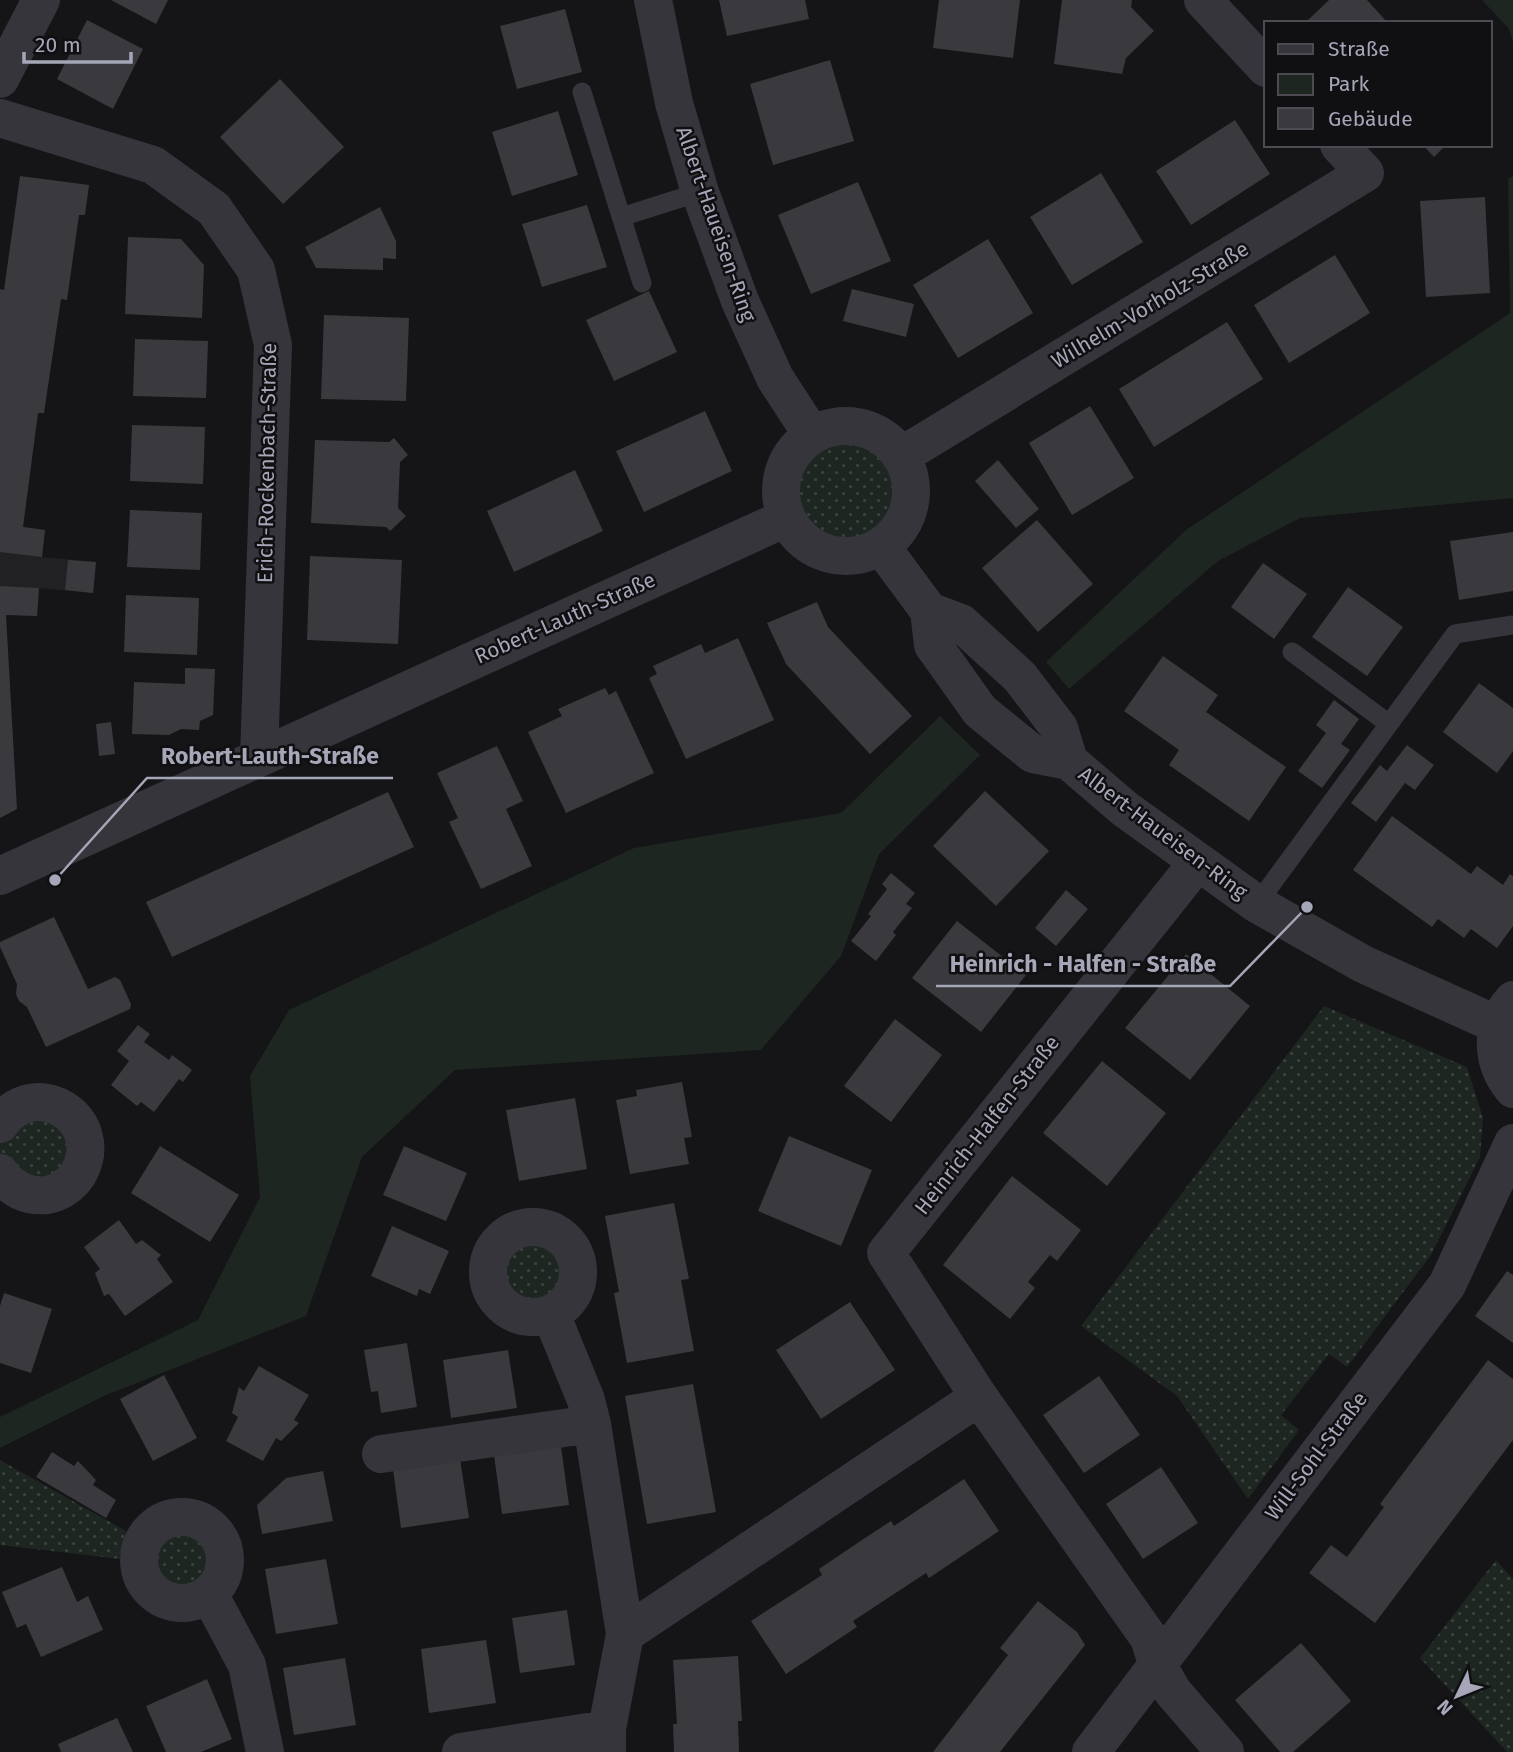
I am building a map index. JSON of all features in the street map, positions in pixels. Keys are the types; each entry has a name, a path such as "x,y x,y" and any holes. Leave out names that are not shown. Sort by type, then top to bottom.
{"street":[{"path":"0,79 41,0"},
{"name":"Albert-Haueisen-Ring","path":"653,0 674,103 700,192 740,300 775,378 812,435"},
{"path":"1203,0 1264,66"},
{"name":"Erich-Rockenbach-Straße","path":"0,117 153,165 214,209 256,270 273,345 259,757"},
{"name":"Wilhelm-Vorholz-Straße","path":"901,456 1365,173 1341,147"},
{"path":"839,426 854,426 881,436 901,456 911,484 911,498 901,526 881,546 864,554 845,557 827,554 810,546 796,533 786,518 781,499 784,472 797,447 812,435 839,426"},
{"name":"Robert-Lauth-Straße","path":"0,876 786,518"},
{"name":"Albert-Haueisen-Ring","path":"881,546 929,611 933,645 980,711 1033,754 1069,761 1125,809 1197,863 1257,904 1363,964 1505,1012"},
{"name":"Albert-Haueisen-Ring","path":"929,611 961,623 1020,677 1059,728 1069,761"},
{"name":"Heinrich-Halfen-Straße","path":"1197,863 886,1254 979,1397 1149,1637 1157,1664 1173,1692 1225,1752"},
{"path":"1505,1012 1495,1043 1497,1061 1504,1078 1513,1089"},
{"path":"0,1173 19,1191 45,1195 63,1189 75,1179 83,1165 86,1149 83,1133 76,1119 63,1108 32,1102 6,1106"},
{"name":"Will-Sohl-Straße","path":"1091,1752 1447,1285 1513,1143"},
{"path":"461,1752 607,1741 625,1634 592,1424 586,1400 551,1314"},
{"path":"625,1634 979,1397"},
{"path":"381,1454 592,1424"},
{"path":"209,1594 247,1665 265,1752"}],"lane":[{"path":"582,92 642,283"},
{"path":"621,217 700,192"},
{"name":"Albert-Haueisen-Ring","path":"1257,904 1455,634 1513,625"},
{"path":"1292,652 1389,724"}],"shaded area":[{"path":"0,524 45,530 42,557 96,562 93,593 39,588 37,616 0,614"}],"green space":[{"path":"1482,0 1513,0 1513,42 1509,29"},
{"path":"1513,176 1513,498 1300,518 1218,561 1069,689 1046,662 1186,530 1510,313 1508,179"},
{"path":"846,426 871,431 892,445 906,466 911,491 906,516 892,537 871,551 846,556 821,551 800,537 786,516 781,491 786,466 800,445 821,431"},
{"path":"940,716 980,755 879,854 841,956 761,1050 455,1070 362,1157 306,1316 104,1396 0,1448 0,1417 198,1320 260,1197 250,1076 289,1010 634,848 841,813"},
{"path":"1324,1006 1467,1067 1483,1118 1480,1157 1431,1255 1347,1367 1329,1354 1281,1415 1299,1430 1248,1499 1177,1396 1081,1326"},
{"path":"63,1108 75,1179 0,1173 0,1124"},
{"path":"533,1227 550,1230 565,1240 575,1255 578,1272 575,1289 565,1304 550,1314 533,1317 516,1314 501,1304 491,1289 488,1272 491,1255 501,1240 516,1230"},
{"path":"0,1460 126,1531 120,1559 0,1545"},
{"path":"182,1517 198,1521 212,1530 221,1544 225,1560 221,1576 212,1590 198,1599 182,1603 166,1599 152,1590 143,1576 139,1560 143,1544 152,1530 166,1521"},
{"path":"1496,1560 1513,1579 1513,1752 1507,1752 1420,1658"}],"building":[{"path":"111,0 168,0 156,24"},
{"path":"719,0 805,0 809,19 727,36"},
{"path":"939,0 1020,0 1013,58 933,48"},
{"path":"1062,0 1132,0 1131,7 1154,31 1126,58 1122,74 1054,64"},
{"path":"1329,0 1367,0 1386,21 1307,21"},
{"path":"565,9 582,72 517,89 500,26"},
{"path":"87,20 143,49 113,109 57,79"},
{"path":"830,60 854,141 773,165 750,84"},
{"path":"280,79 344,147 283,204 220,137"},
{"path":"558,111 578,175 512,196 492,132"},
{"path":"1235,120 1270,174 1191,225 1156,171"},
{"path":"1425,147 1444,147 1434,157"},
{"path":"1101,173 1143,242 1072,285 1030,217"},
{"path":"20,176 89,185 85,215 79,215 67,300 61,299 44,413 38,413 23,527 45,530 42,557 0,552 0,289 4,290"},
{"path":"858,182 891,261 811,294 778,215"},
{"path":"1485,197 1490,293 1426,297 1420,201"},
{"path":"587,205 607,267 542,287 522,224"},
{"path":"380,207 396,241 396,259 383,258 383,270 316,268 305,247"},
{"path":"128,237 181,239 204,265 202,318 125,314"},
{"path":"988,239 1033,313 958,358 913,285"},
{"path":"1335,255 1370,313 1289,363 1254,305"},
{"path":"852,289 914,304 906,337 843,321"},
{"path":"649,291 677,352 614,381 586,320"},
{"path":"324,315 409,318 406,401 321,399"},
{"path":"1227,322 1263,379 1154,447 1119,389"},
{"path":"135,339 208,341 206,398 133,396"},
{"path":"1090,406 1134,478 1072,515 1029,443"},
{"path":"705,411 732,471 644,512 616,451"},
{"path":"132,425 205,427 203,484 130,481"},
{"path":"394,438 408,455 400,462 398,508 406,516 390,531 386,527 311,523 315,440 389,442"},
{"path":"998,460 1039,509 1016,528 975,481"},
{"path":"575,470 603,531 514,572 487,511"},
{"path":"130,510 202,513 200,570 127,567"},
{"path":"1037,520 1093,584 1038,632 982,568"},
{"path":"1513,532 1513,591 1459,600 1450,541"},
{"path":"310,556 402,560 398,644 307,640"},
{"path":"68,560 96,562 93,593 65,590"},
{"path":"1263,563 1307,594 1274,639 1231,607"},
{"path":"0,586 39,588 37,616 6,615 17,809 0,818"},
{"path":"1348,587 1403,627 1367,676 1312,637"},
{"path":"126,595 199,598 197,655 124,652"},
{"path":"817,602 828,627 912,716 870,754 786,664 767,623"},
{"path":"738,638 774,720 686,759 649,678 657,674 653,666 701,644 705,653"},
{"path":"1163,656 1218,695 1206,712 1286,767 1249,821 1169,765 1179,750 1124,711"},
{"path":"185,668 215,669 213,715 200,721 199,730 181,729 169,735 132,734 134,682 185,684"},
{"path":"1479,683 1513,708 1513,751 1497,773 1443,732"},
{"path":"605,688 609,695 616,691 654,773 566,813 528,732 562,716 558,709"},
{"path":"1334,700 1359,719 1341,744 1350,750 1322,788 1298,771 1326,733 1316,725"},
{"path":"111,722 115,754 99,756 96,724"},
{"path":"1407,745 1434,765 1415,790 1405,783 1376,822 1351,803 1380,765 1387,771"},
{"path":"497,746 523,801 506,809 532,866 481,889 449,822 458,818 437,773"},
{"path":"985,791 1049,851 996,906 933,846"},
{"path":"388,792 414,847 172,957 146,902"},
{"path":"1392,816 1471,874 1477,866 1503,885 1510,874 1513,876 1513,926 1497,948 1471,929 1464,938 1438,919 1432,927 1353,870"},
{"path":"891,873 915,893 906,904 912,908 893,932 896,935 876,961 851,941 871,916 868,914 887,889 882,884"},
{"path":"1066,890 1088,909 1056,946 1035,928"},
{"path":"54,917 88,989 115,977 120,980 131,1004 130,1009 46,1047 27,1007 19,1001 16,994 17,984 0,942"},
{"path":"957,921 1026,975 981,1032 912,978"},
{"path":"1186,954 1250,1006 1190,1080 1125,1028"},
{"path":"895,1019 942,1055 891,1122 844,1086"},
{"path":"138,1025 150,1034 144,1042 169,1060 172,1055 192,1070 183,1082 179,1079 154,1112 141,1102 137,1106 111,1085 129,1061 117,1051"},
{"path":"1102,1061 1166,1113 1107,1186 1043,1133"},
{"path":"682,1082 692,1137 684,1138 689,1164 630,1174 616,1100 637,1096 636,1090"},
{"path":"575,1098 587,1169 519,1181 506,1110"},
{"path":"789,1136 872,1170 841,1246 758,1211"},
{"path":"160,1146 239,1195 210,1242 131,1193"},
{"path":"404,1146 467,1173 446,1221 383,1195"},
{"path":"1012,1176 1081,1230 1057,1261 1050,1255 1028,1282 1035,1288 1010,1319 943,1265"},
{"path":"674,1203 689,1279 681,1280 694,1351 627,1363 614,1293 619,1292 605,1216"},
{"path":"119,1220 136,1244 142,1240 161,1255 157,1259 173,1282 125,1316 109,1294 104,1296 95,1273 100,1269 84,1247"},
{"path":"392,1226 449,1251 430,1294 419,1289 417,1296 371,1276"},
{"path":"1507,1271 1513,1275 1513,1343 1475,1316"},
{"path":"4,1293 52,1309 31,1373 0,1363 0,1306"},
{"path":"850,1302 895,1370 821,1419 776,1350"},
{"path":"407,1343 417,1407 381,1413 378,1391 371,1392 364,1350"},
{"path":"508,1350 517,1408 451,1418 443,1360"},
{"path":"1488,1360 1513,1379 1513,1440 1375,1623 1309,1573 1331,1545 1347,1557 1384,1507 1380,1504"},
{"path":"259,1366 309,1395 294,1420 299,1423 281,1441 276,1438 263,1461 226,1441 238,1417 232,1413 239,1387 244,1391"},
{"path":"164,1375 197,1438 153,1461 120,1399"},
{"path":"1099,1376 1140,1435 1084,1473 1043,1415"},
{"path":"693,1384 716,1512 647,1524 625,1396"},
{"path":"560,1439 569,1505 502,1514 493,1448"},
{"path":"52,1452 74,1466 78,1461 96,1480 93,1485 116,1500 106,1518 36,1477"},
{"path":"459,1452 469,1518 401,1528 392,1462"},
{"path":"1161,1467 1198,1523 1143,1559 1106,1504"},
{"path":"323,1471 333,1521 262,1534 257,1505 286,1478"},
{"path":"964,1479 999,1531 929,1578 926,1573 853,1621 857,1627 786,1674 751,1621 822,1575 819,1569 865,1538 891,1521 894,1526"},
{"path":"326,1559 338,1624 276,1634 265,1569"},
{"path":"62,1567 77,1602 88,1596 103,1630 41,1657 26,1624 17,1628 2,1592"},
{"path":"1038,1601 1077,1632 1085,1645 1000,1752 933,1752 1008,1655 1000,1648"},
{"path":"567,1610 575,1665 520,1673 512,1618"},
{"path":"486,1640 496,1703 429,1713 421,1649"},
{"path":"1301,1643 1351,1701 1293,1752 1280,1752 1235,1700"},
{"path":"738,1656 742,1721 738,1721 739,1752 674,1752 673,1724 677,1724 673,1660"},
{"path":"345,1658 356,1725 294,1735 283,1668"},
{"path":"207,1679 232,1739 201,1752 166,1752 146,1706"},
{"path":"117,1718 133,1752 61,1752 58,1744"}],"place":[{"name":"Robert-Lauth-Straße","path":"55,880"},
{"name":"Heinrich - Halfen - Straße","path":"1307,907"}]}
